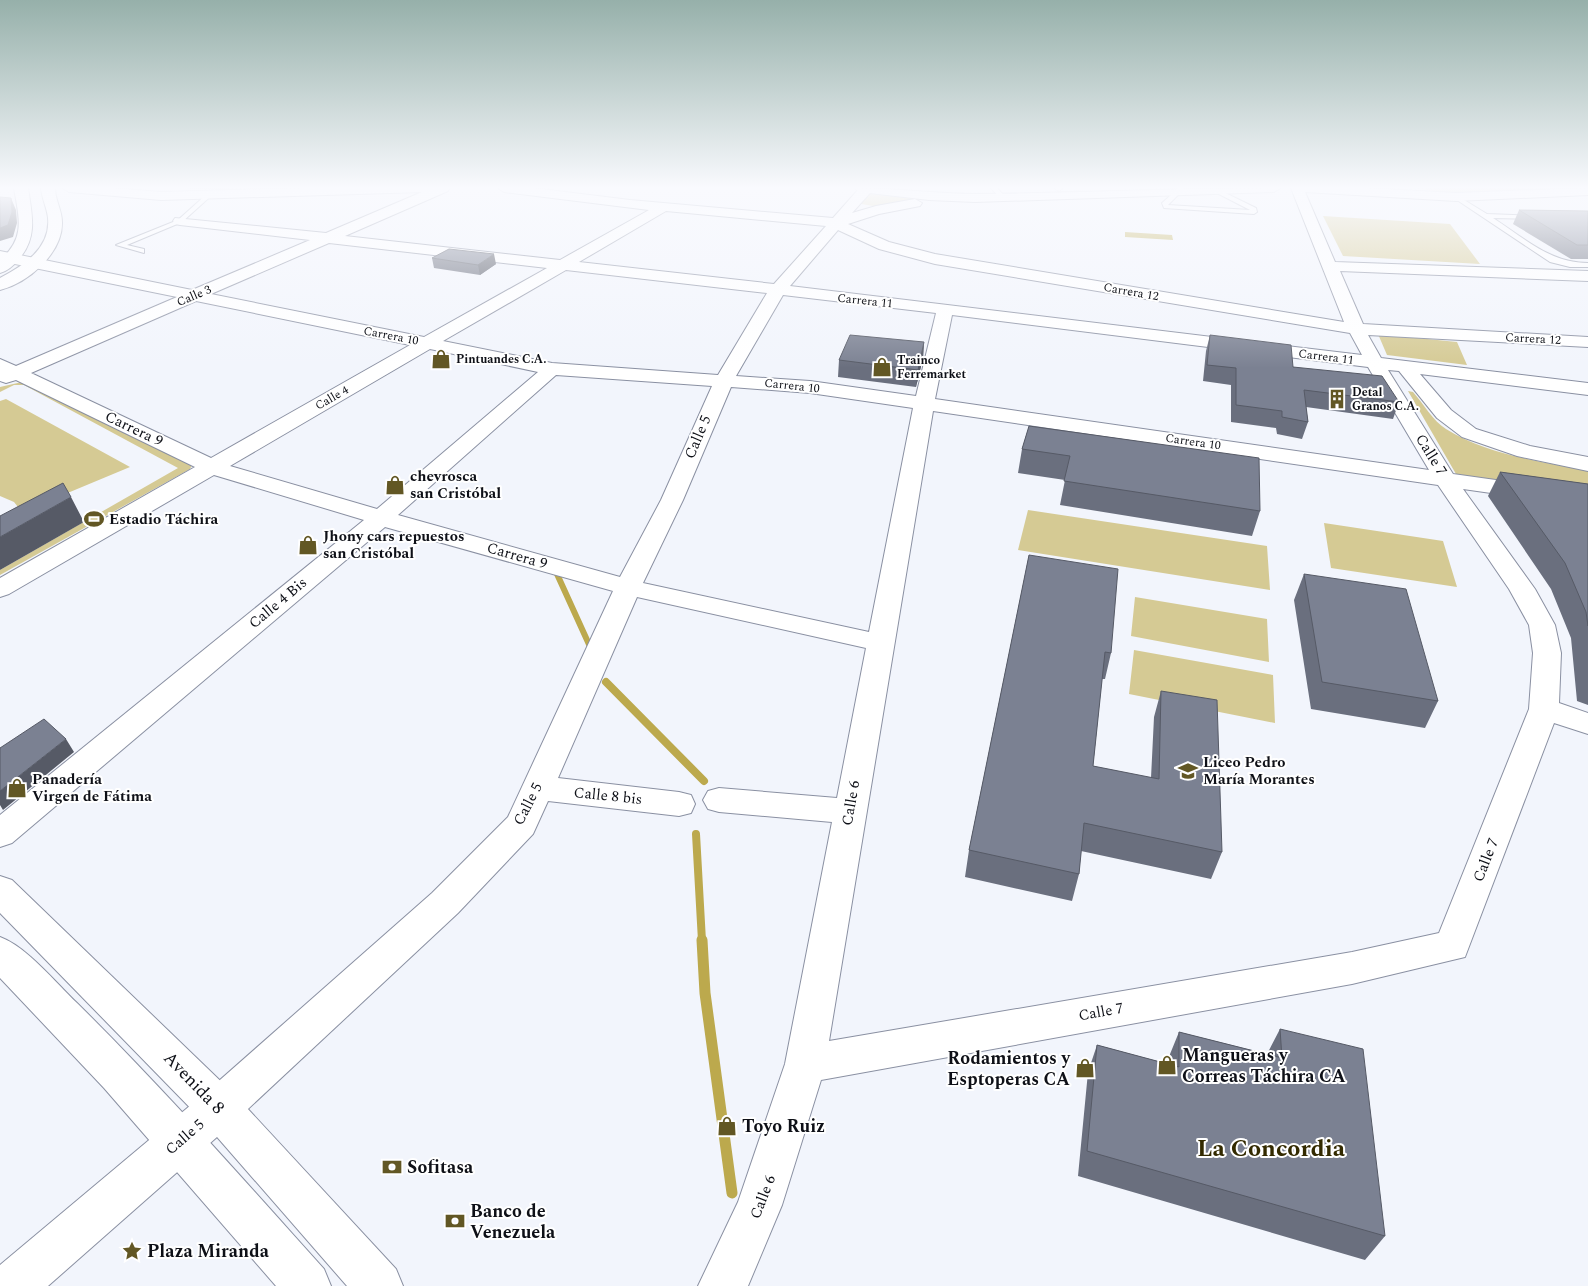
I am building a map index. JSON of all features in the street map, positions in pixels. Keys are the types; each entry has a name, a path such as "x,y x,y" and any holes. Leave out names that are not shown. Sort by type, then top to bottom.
{"street":[{"path":"4,261 21,248"},
{"path":"0,285 36,262 46,248"},
{"name":"Calle 3","path":"5,372 193,296 303,248"},
{"name":"Carrera 11","path":"402,248 945,309 1376,364 1588,388"},
{"name":"Calle 4","path":"0,589 591,248"},
{"name":"Calle 5","path":"12,1286 219,1108 474,875 521,825 628,587 672,500 724,380 777,291 814,248"},
{"name":"Carrera 12","path":"893,248 936,260 1356,329 1588,342"},
{"name":"Calle 7","path":"805,1064 1352,968 1452,946 1544,709 1547,653 1542,625 1522,590 1446,480 1376,364 1356,329 1323,248"},
{"name":"Carrera 10","path":"4,261 36,262 193,296 552,368 810,387 1588,500"},
{"path":"1331,266 1588,276"},
{"name":"Calle 6","path":"722,1286 741,1252 774,1167 805,1064 924,404 945,309"},
{"path":"1406,367 1415,381 1444,414 1469,433 1525,451 1588,464"},
{"name":"Calle 4 Bis","path":"0,834 381,518 552,368"},
{"name":"Carrera 9","path":"5,372 212,467 381,518 628,587 880,643"},
{"path":"1544,709 1588,724"},
{"name":"Calle 8 bis","path":"537,788 679,804"},
{"path":"719,800 850,811"},
{"name":"Avenida 8","path":"0,890 219,1108 379,1286"},
{"path":"0,953 51,1002 181,1140 307,1286"}],"lane":[{"path":"131,248 141,251"},
{"path":"1535,248 1553,260 1570,265 1588,265"}],"shaded area":[{"path":"1339,248 1468,248 1480,264 1343,256"},
{"path":"1378,334 1457,342 1467,365 1387,355"},
{"name":"Estadio Táchira","path":"22,382 192,465 190,469 0,575 0,570 178,468 24,385 14,385 0,392 0,387"},
{"path":"1408,391 1413,392 1441,426 1462,438 1515,456 1588,471 1588,493 1456,474"},
{"path":"6,399 130,467 22,512 14,502 0,496 0,401"},
{"path":"1028,510 1267,546 1270,590 1018,550"},
{"path":"1324,523 1443,541 1457,587 1331,568"},
{"path":"1135,597 1267,619 1269,662 1131,636"},
{"path":"1134,650 1273,675 1275,723 1129,694"}],"building":[{"path":"449,249 494,254 478,265 432,258"},
{"path":"850,335 924,342 918,370 839,360"},
{"path":"1210,335 1291,345 1293,367 1382,376 1399,402 1304,390 1308,422 1282,417 1282,411 1236,405 1236,368 1207,365"},
{"path":"1029,426 1259,458 1260,511 1064,481 1070,456 1022,449"},
{"path":"1500,472 1588,484 1588,626 1586,612 1565,563"},
{"path":"63,483 71,497 0,537 0,516"},
{"path":"1029,555 1118,569 1111,653 1105,652 1093,766 1159,779 1161,691 1217,700 1222,852 1084,823 1079,874 969,850"},
{"path":"1304,574 1406,589 1438,701 1322,682"},
{"path":"44,719 66,739 0,791 0,748"},
{"path":"1280,1029 1363,1049 1385,1236 1087,1151 1097,1045 1179,1067 1179,1032 1282,1058"}],"waterway":[{"path":"557,574 592,651"},
{"path":"606,682 704,781"},
{"path":"696,834 702,941"},
{"path":"702,940 705,993 732,1193"}],"place":[{"name":"Pintuandes C.A.","path":"441,359"},
{"name":"Trainco Ferremarket","path":"882,367"},
{"name":"Detal Granos C.A.","path":"1337,399"},
{"name":"chevrosca san Cristóbal","path":"395,485"},
{"name":"Estadio Táchira","path":"94,519"},
{"name":"Jhony cars repuestos san Cristóbal","path":"308,545"},
{"name":"Liceo Pedro María Morantes","path":"1188,771"},
{"name":"Panadería Virgen de Fátima","path":"17,788"},
{"name":"Mangueras y Correas Táchira CA","path":"1167,1065"},
{"name":"Rodamientos y Esptoperas CA","path":"1085,1068"},
{"name":"Toyo Ruiz","path":"727,1126"},
{"name":"Sofitasa","path":"392,1167"},
{"name":"Banco de Venezuela","path":"455,1221"},
{"name":"Plaza Miranda","path":"132,1251"}],"district":[{"name":"La Concordia","path":"1271,1149"}]}
